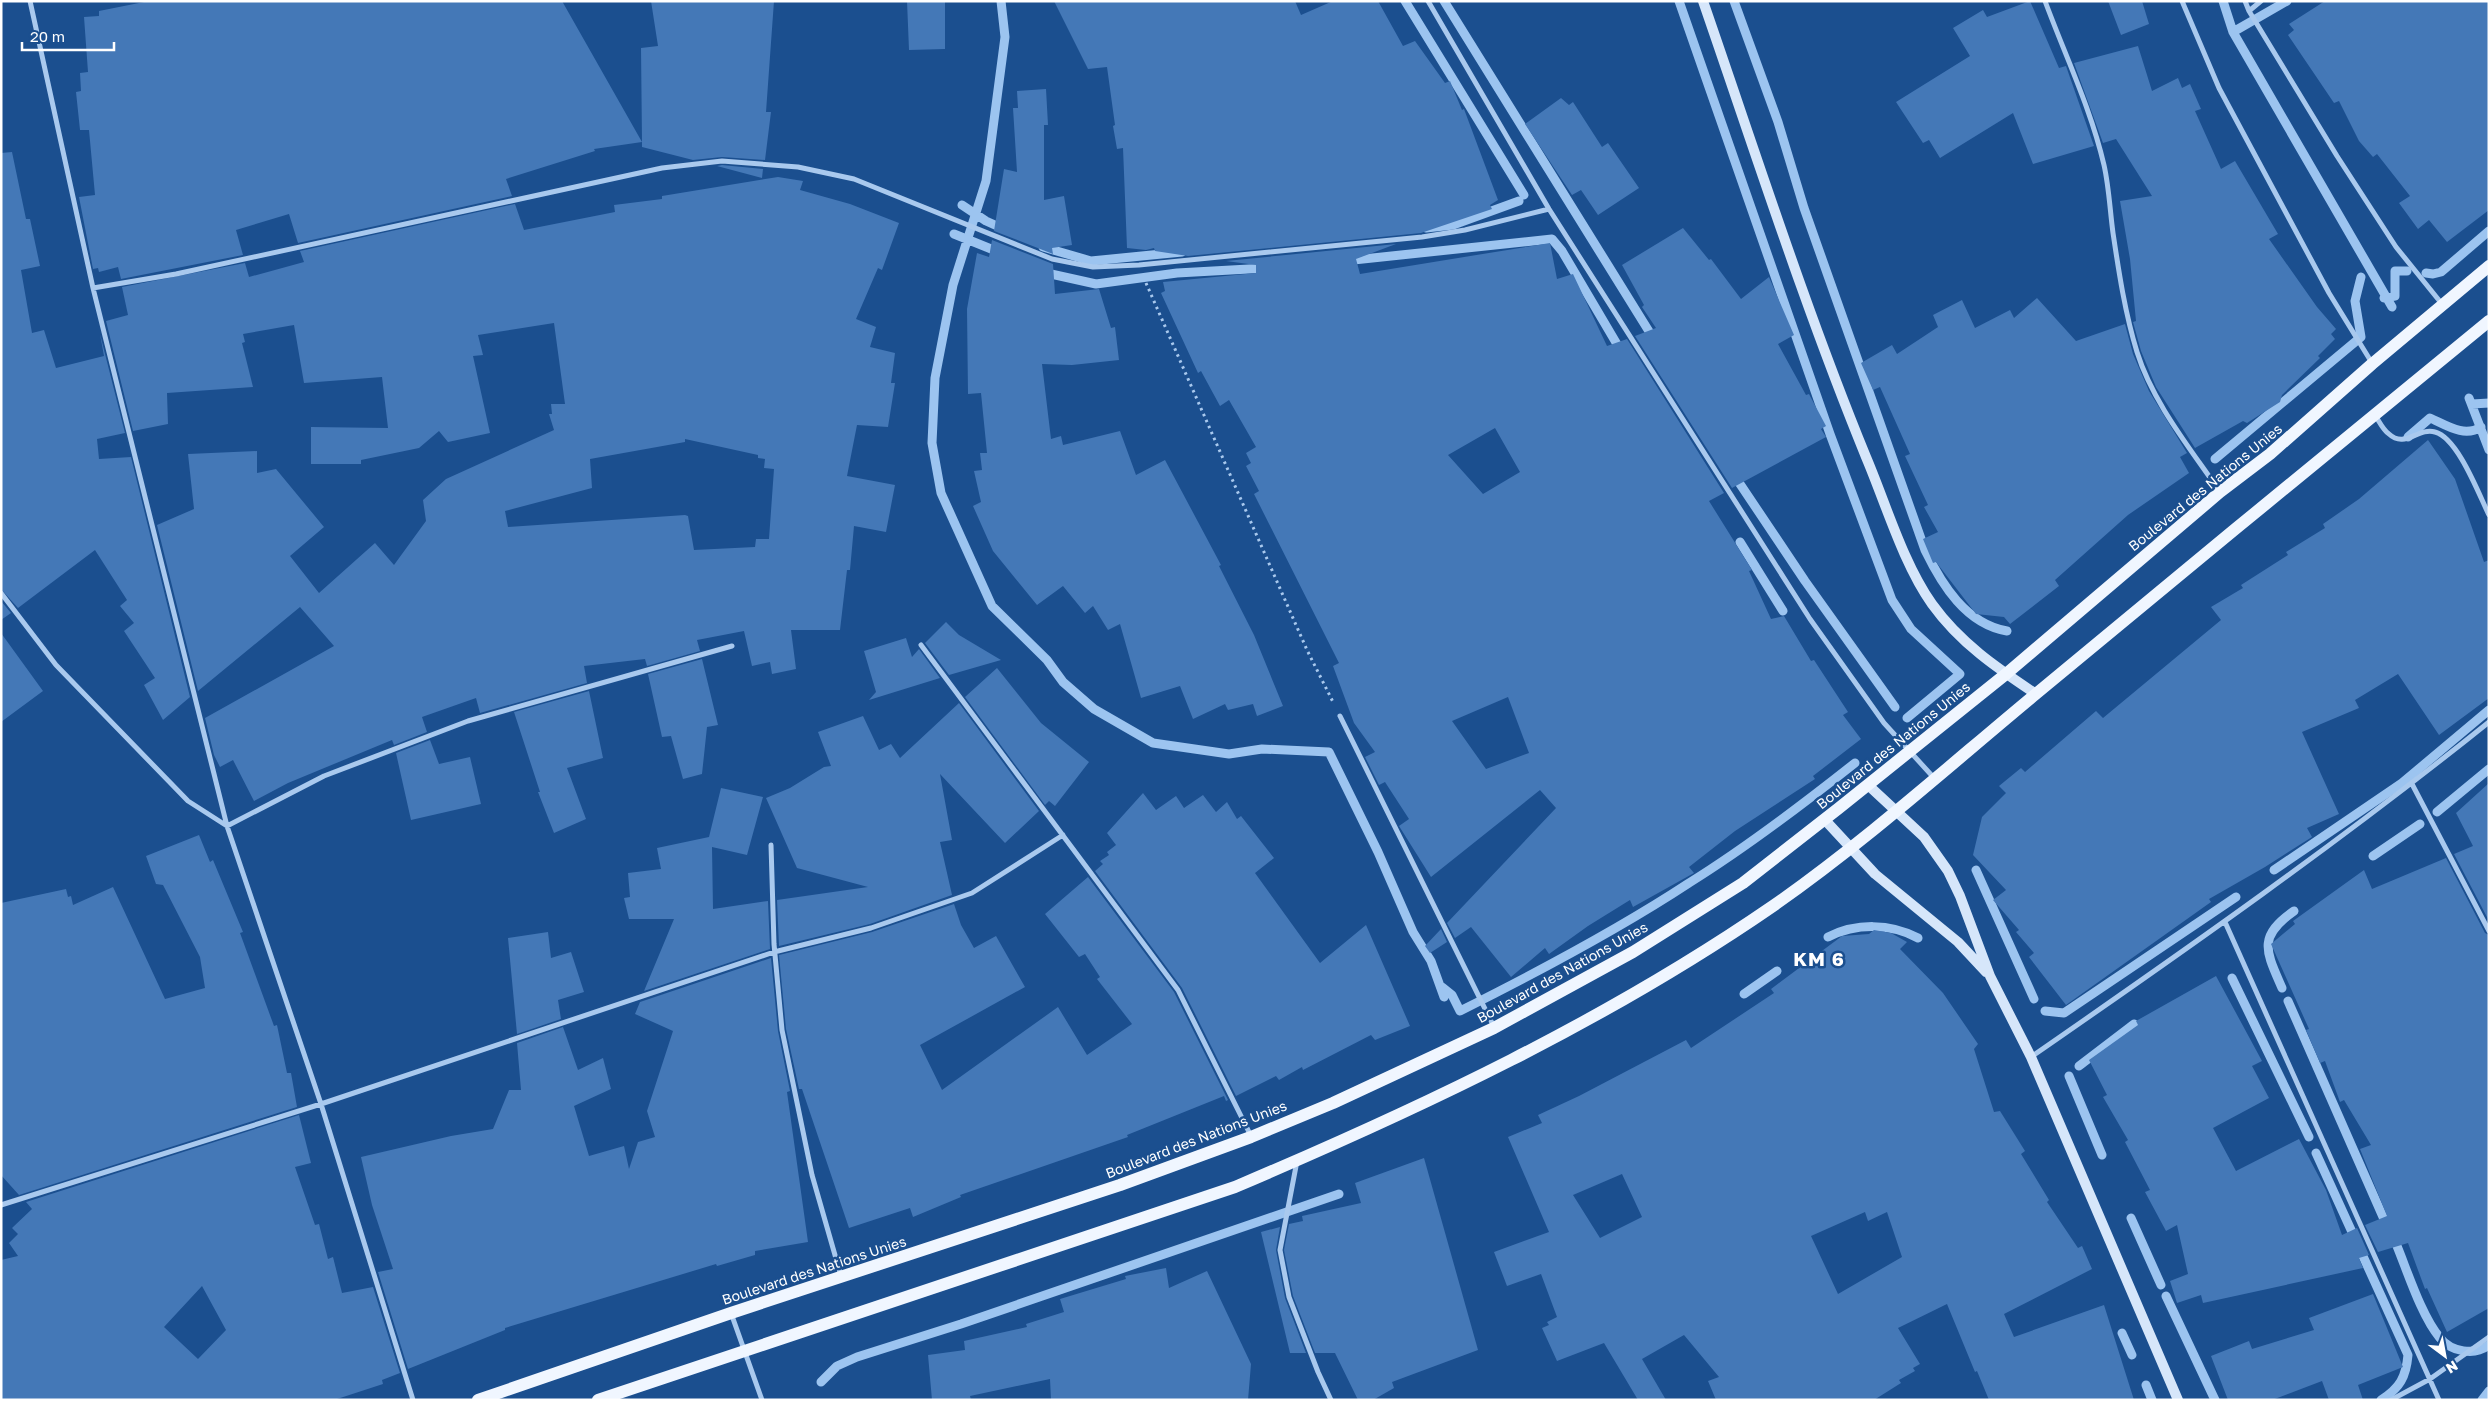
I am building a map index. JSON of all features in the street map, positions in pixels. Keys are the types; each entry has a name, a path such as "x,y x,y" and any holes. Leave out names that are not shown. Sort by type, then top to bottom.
{"main road":[{"name":"Boulevard des Nations Unies","path":"478,1400 731,1312 1120,1185 1252,1137 1333,1103 1494,1028 1633,952 1743,882 1825,820 2006,674 2220,492 2270,454 2372,364 2489,266"},
{"path":"598,1400 1235,1187 1297,1161 1477,1077 1592,1019 1772,907 1850,849 2489,321"}],"street":[{"path":"30,1 93,288 227,826 321,1104 414,1400"},
{"path":"1428,1 1549,209 1810,619 1884,723 1935,779"},
{"path":"1703,1 1841,395 1910,564 1932,603 1961,639 2006,674 2036,694"},
{"path":"2045,1 2095,135 2104,166 2118,266 2138,354 2152,386 2174,425 2220,492"},
{"path":"2182,1 2219,88 2324,285 2372,364"},
{"path":"2245,1 2249,11 2337,156 2391,238 2443,305"},
{"path":"2249,11 2261,1"},
{"path":"93,288 176,274 662,168 722,161 798,167 854,179 1052,259 1093,267 1139,265 1422,237 1465,230 1549,209"},
{"path":"2375,415 2389,434 2399,439 2411,439 2424,430 2437,432 2451,444 2463,462 2489,515"},
{"path":"1,593 56,665 139,751 188,801 227,826"},
{"path":"920,645 1178,990 1252,1137"},
{"path":"227,826 324,776 468,721 732,646"},
{"path":"1340,716 1494,1028"},
{"path":"2031,1057 2225,922 2412,784 2489,722"},
{"path":"2412,784 2489,930"},
{"path":"1868,785 1924,837 1948,871 1960,896 1990,976 2031,1057 2178,1400"},
{"path":"1825,820 1875,874 1958,942 1990,976"},
{"path":"1,1205 321,1104 774,952 871,928 972,892 1063,836"},
{"path":"771,845 774,952 782,1030 805,1147 841,1277"},
{"path":"2225,922 2439,1400"},
{"path":"1297,1161 1280,1250 1288,1297 1331,1400"},
{"path":"731,1312 762,1400"},
{"path":"2391,1400 2430,1379 2489,1337"}],"path":[{"path":"1139,265 1307,650 1340,716"}],"building":[{"path":"149,1 562,1 642,142 594,149 595,151 506,179 512,196 298,243 289,214 236,230 243,255 121,279 118,267 99,272 98,268 93,269 79,197 95,195 89,130 80,130 76,92 81,91 80,73 88,72 84,17 99,16 99,11"},
{"path":"651,1 774,1 766,112 771,112 765,160 722,157 693,160 642,147 641,48 658,46"},
{"path":"907,1 945,2 945,49 909,50"},
{"path":"1054,1 1295,1 1301,15 1333,1 1378,1 1403,46 1415,41 1445,83 1450,81 1462,110 1464,109 1498,200 1490,205 1492,209 1421,233 1188,256 1155,251 1154,248 1146,250 1127,248 1123,148 1117,149 1107,67 1088,69"},
{"path":"2030,1 2059,68 2066,66 2094,146 2033,164 2013,113 1940,158 1929,140 1923,143 1896,102 1970,56 1953,28 1983,10 1987,17"},
{"path":"2108,1 2142,1 2149,24 2121,35"},
{"path":"2325,1 2489,1 2489,210 2447,242 2429,220 2418,229 2399,203 2410,196 2377,154 2373,157 2359,141 2339,101 2334,103 2288,35 2294,30 2289,24"},
{"path":"2138,46 2152,91 2178,78 2182,88 2190,84 2201,109 2195,111 2221,169 2235,161 2278,234 2269,239 2317,307 2336,329 2331,334 2335,339 2318,356 2320,358 2282,395 2280,402 2247,423 2243,421 2195,448 2156,387 2141,351 2133,322 2136,321 2130,259 2120,201 2152,196 2116,139 2103,143 2074,63"},
{"path":"1046,89 1048,125 1044,125 1044,200 1064,196 1072,245 1052,248 1053,254 994,231 1004,169 1017,172 1013,108 1018,108 1017,91"},
{"path":"1561,98 1569,105 1573,102 1602,147 1608,143 1639,188 1598,215 1581,190 1572,195 1525,124"},
{"path":"12,152 26,219 30,219 40,266 21,270 32,333 44,330 56,368 104,356 100,334 125,433 97,439 99,459 131,457 190,697 163,720 144,685 155,678 124,631 134,623 120,606 127,600 95,550 18,608 1,589 1,153"},
{"path":"717,166 763,169 762,178"},
{"path":"778,177 803,181 800,190 850,204 899,223 882,270 878,268 856,319 876,327 870,347 895,353 891,383 895,383 888,427 857,425 847,476 895,485 886,532 854,526 850,570 847,570 840,630 791,630 796,669 772,674 770,662 752,666 744,631 697,640 700,651 647,666 645,659 584,666 587,683 480,713 476,698 422,717 427,732 394,745 392,740 288,783 254,801 233,760 220,767 214,755 205,718 334,646 300,607 198,691 157,525 194,509 188,454 257,451 257,473 276,469 324,527 290,556 319,593 375,543 394,565 426,521 423,500 446,479 554,430 549,414 552,414 551,404 565,404 554,323 478,335 483,355 473,356 490,433 448,442 439,431 419,448 361,460 361,464 311,464 311,427 388,428 382,377 304,383 294,325 243,334 245,342 242,343 253,387 167,393 168,424 133,431 106,321 128,315 122,287 245,263 249,277 304,262 300,251 515,204 524,230 615,212 614,205 662,199 662,196","holes":["685,439 758,455 758,458 765,459 764,468 774,469 769,539 756,539 755,547 694,550 688,516 685,515 508,527 505,511 592,488 590,459 685,442"]},
{"path":"1683,228 1709,260 1711,259 1741,299 1769,277 1794,335 1778,344 1806,395 1809,394 1826,426 1821,429 1826,437 1732,488 1635,336 1656,328 1642,307 1644,305 1622,265"},
{"path":"992,240 1053,264 1055,294 1099,289 1111,328 1115,327 1119,360 1072,365 1042,364 1051,439 1061,436 1063,445 1120,431 1136,475 1165,460 1221,565 1219,566 1254,635 1283,706 1257,716 1253,704 1228,710 1225,704 1193,719 1180,686 1141,698 1120,624 1108,630 1093,606 1085,613 1063,586 1037,605 993,551 973,506 981,502 974,471 982,470 980,453 987,453 981,393 968,394 967,309 977,253 989,257"},
{"path":"1550,243 1557,279 1573,274 1607,346 1627,339 1724,493 1709,501 1752,570 1749,571 1771,619 1784,616 1811,661 1814,660 1848,712 1843,715 1861,739 1813,776 1815,779 1735,831 1689,867 1694,873 1633,907 1630,900 1588,926 1549,954 1545,948 1511,977 1471,927 1455,938 1447,923 1556,808 1540,790 1431,877 1399,826 1409,819 1385,782 1379,785 1365,757 1375,752 1354,723 1333,666 1339,663 1254,494 1259,491 1246,466 1251,463 1246,453 1256,447 1229,400 1220,406 1201,371 1198,373 1161,293 1165,291 1163,282 1256,273 1256,265 1226,261 1396,244 1356,259 1360,274","holes":["1495,428 1520,472 1483,494 1448,455","1508,697 1529,753 1486,769 1452,721"]},
{"path":"2037,298 2076,341 2125,324 2133,354 2149,391 2187,453 2180,457 2189,473 2128,515 2055,580 2059,586 2010,624 2004,617 1976,614 1936,562 1933,563 1923,539 1938,532 1924,507 1928,505 1905,456 1910,454 1880,387 1873,390 1861,363 1892,345 1897,354 1938,327 1933,315 1962,300 1975,328 2010,310 2014,318"},
{"path":"2428,440 2455,479 2484,562 2489,560 2489,698 2439,735 2398,674 2355,700 2359,708 2302,732 2339,814 2307,828 2312,837 2209,899 2211,902 2066,1005 2029,957 2034,953 2016,932 2019,930 1993,900 2006,890 1973,855 1982,817 2006,793 1999,786 2021,768 2025,772 2096,711 2103,718 2221,620 2211,607 2243,588 2241,585 2288,555 2286,552 2325,528 2323,524 2359,499"},
{"path":"1,601 11,613 1,620"},
{"path":"946,622 959,635 1001,660 949,675 925,643"},
{"path":"1,633 43,691 1,722"},
{"path":"906,638 912,657 919,649 940,678 869,700 876,692 864,651"},
{"path":"702,659 718,725 707,727 702,774 683,779 671,736 662,737 648,674"},
{"path":"997,668 1041,723 1089,762 1055,806 1049,801 1045,805 965,697"},
{"path":"589,691 603,758 567,768 586,819 554,833 538,792 540,792 514,712"},
{"path":"959,703 1039,811 1005,843 940,774 952,840 940,842 952,895 870,924 779,946 777,900 868,887 797,868 766,798 790,788 824,767 831,766 818,732 863,716 879,750 891,744 900,758"},
{"path":"430,740 439,764 470,757 481,804 411,820 396,753"},
{"path":"2489,783 2489,921 2454,854 2473,846 2456,813"},
{"path":"721,788 763,797 747,855 712,847 713,909 768,901 770,949 644,991 674,919 629,919 624,898 630,897 628,873 661,869 657,848 709,837"},
{"path":"1143,793 1156,810 1176,796 1184,808 1203,795 1216,812 1227,802 1237,819 1241,816 1274,858 1255,873 1320,963 1366,925 1410,1026 1375,1040 1371,1035 1303,1070 1302,1067 1279,1080 1276,1076 1236,1096 1182,988 1095,871 1103,864 1100,861 1109,855 1107,852 1116,845 1107,833"},
{"path":"199,835 210,862 213,860 243,932 240,933 274,1026 277,1025 287,1073 291,1073 297,1107 19,1195 1,1175 1,903 66,889 68,897 71,896 73,905 113,887 165,999 205,988 200,957 163,885 156,884 146,856"},
{"path":"2446,858 2485,933 2489,935 2489,1308 2447,1332 2427,1288 2425,1289 2408,1243 2378,1252 2365,1225 2387,1216 2360,1149 2371,1145 2344,1100 2340,1102 2325,1061 2320,1063 2306,1030 2309,1029 2271,944 2295,924 2293,921 2364,870 2372,889"},
{"path":"1088,877 1174,992 1228,1100 1226,1101 1224,1096 1127,1135 1128,1137 960,1195 961,1197 913,1217 910,1208 849,1228 802,1089 799,1089 786,1029 779,955 872,932 954,904 961,925 974,948 996,936 1025,987 920,1045 942,1090 1058,1007 1087,1055 1132,1024 1097,979 1100,977 1085,954 1079,957 1045,914"},
{"path":"1441,929 1447,942 1430,953 1425,946"},
{"path":"1874,930 1891,933 1907,942 1900,949 1943,993 1978,1044 1974,1049 1994,1112 2000,1111 2025,1151 2021,1154 2049,1200 2047,1202 2078,1248 2082,1246 2092,1269 2004,1314 2014,1337 2104,1305 2134,1400 1989,1400 1977,1371 1975,1372 1947,1304 1898,1328 1920,1364 1913,1368 1915,1371 1899,1380 1901,1383 1874,1400 1716,1400 1708,1381 1719,1377 1684,1335 1642,1359 1666,1400 1638,1400 1604,1343 1557,1361 1542,1328 1549,1325 1547,1322 1557,1317 1541,1274 1507,1286 1494,1252 1549,1232 1508,1137 1542,1123 1538,1115 1579,1096 1686,1040 1691,1048 1774,993 1771,989 1842,936 1869,934","holes":["1622,1174 1642,1217 1600,1238 1573,1195","1865,1212 1868,1221 1887,1212 1902,1257 1838,1294 1811,1236"]},
{"path":"548,932 551,958 571,952 584,992 558,1000 561,1019 517,1034 508,938"},
{"path":"771,958 778,1031 790,1091 787,1092 808,1242 755,1251 755,1255 717,1266 716,1264 505,1328 505,1330 408,1369 378,1272 393,1269 372,1205 361,1157 451,1136 493,1129 509,1090 521,1090 517,1043 563,1027 578,1070 603,1058 611,1089 574,1106 589,1156 624,1146 629,1169 638,1142 655,1137 647,1111 673,1031 635,1014 640,1002"},
{"path":"2216,976 2262,1061 2252,1066 2269,1098 2213,1128 2236,1171 2299,1139 2326,1190 2342,1235 2357,1228 2369,1255 2359,1258 2363,1268 2203,1303 2201,1295 2177,1303 2170,1281 2188,1274 2177,1225 2166,1231 2145,1192 2150,1190 2125,1142 2128,1140 2103,1097 2107,1095 2089,1060 2138,1025 2136,1021"},
{"path":"299,1115 311,1163 295,1167 315,1225 319,1224 328,1259 333,1257 342,1293 373,1287 400,1373 382,1380 383,1384 334,1400 1,1400 1,1260 18,1256 9,1243 18,1234 12,1228 32,1209 26,1202","holes":["202,1286 226,1330 198,1359 164,1327"]},
{"path":"1424,1158 1478,1350 1392,1382 1394,1388 1373,1400 1358,1400 1335,1353 1315,1353 1293,1296 1284,1250 1289,1224 1303,1221 1302,1216 1361,1203 1355,1183"},
{"path":"1280,1227 1276,1250 1285,1298 1306,1353 1290,1353 1261,1232"},
{"path":"1166,1268 1169,1288 1207,1271 1251,1364 1248,1400 1051,1400 1050,1379 970,1396 971,1400 932,1400 928,1355 965,1350 964,1341 1027,1327 1026,1324 1064,1312 1060,1299 1126,1279 1125,1276"},
{"path":"2373,1294 2403,1367 2358,1385 2363,1400 2329,1400 2322,1381 2272,1400 2228,1400 2211,1356 2249,1341 2252,1349 2314,1330 2309,1318"}],"waterway":[{"path":"1001,1 1005,37 986,181 953,285 935,378 932,443 941,493 992,606 1047,660 1063,682 1094,709 1153,743 1229,754 1262,749 1329,752 1378,852 1413,932 1431,961 1444,997"},
{"path":"1405,1 1524,195"},
{"path":"1444,1 1655,341"},
{"path":"1679,1 1830,434 1892,600 1911,629 1960,674 1907,718"},
{"path":"1734,1 1778,122 1804,208 1925,550 1948,589 1968,612 1992,627 2007,631"},
{"path":"2223,1 2233,32 2392,307"},
{"path":"2233,32 2287,1"},
{"path":"1426,228 1453,225 1519,201"},
{"path":"962,205 986,221 1006,230"},
{"path":"2426,273 2441,272 2489,231"},
{"path":"954,234 1001,253"},
{"path":"1344,261 1552,239 1562,251 1621,351"},
{"path":"1043,247 1091,261 1182,252"},
{"path":"1042,272 1096,284 1177,273 1267,268"},
{"path":"2384,298 2395,296 2395,271 2407,271"},
{"path":"2215,459 2361,337 2355,301 2361,277"},
{"path":"2469,398 2489,450"},
{"path":"2472,404 2489,403"},
{"path":"2408,437 2430,418 2462,431 2475,430 2481,427"},
{"path":"1734,475 1805,581 1895,707"},
{"path":"1740,542 1783,611"},
{"path":"2274,870 2402,783 2489,710"},
{"path":"1442,987 1452,995 1460,1011 1576,950 1661,901 1732,855 1855,763"},
{"path":"2437,812 2489,769"},
{"path":"2373,856 2420,824"},
{"path":"1976,870 2034,999"},
{"path":"2045,1011 2064,1013 2236,897"},
{"path":"2282,988 2272,964 2268,945 2274,929 2294,911"},
{"path":"1828,937 1839,932 1861,927 1885,927 1918,938"},
{"path":"1744,994 1777,971"},
{"path":"2232,978 2309,1137"},
{"path":"2288,1001 2383,1217"},
{"path":"2079,1066 2134,1024"},
{"path":"2069,1076 2102,1155"},
{"path":"2316,1153 2408,1355 2404,1376 2393,1391 2381,1400"},
{"path":"821,1382 837,1366 857,1357 961,1324 1339,1194"},
{"path":"2131,1218 2161,1285"},
{"path":"2397,1246 2421,1307 2440,1338 2450,1347 2463,1351 2477,1351 2489,1345"},
{"path":"2166,1296 2215,1400"},
{"path":"2122,1333 2132,1355"},
{"path":"2146,1385 2152,1400"},
{"path":"2482,1400 2489,1391"}],"district":[{"name":"KM 6","path":"1819,958"}]}
